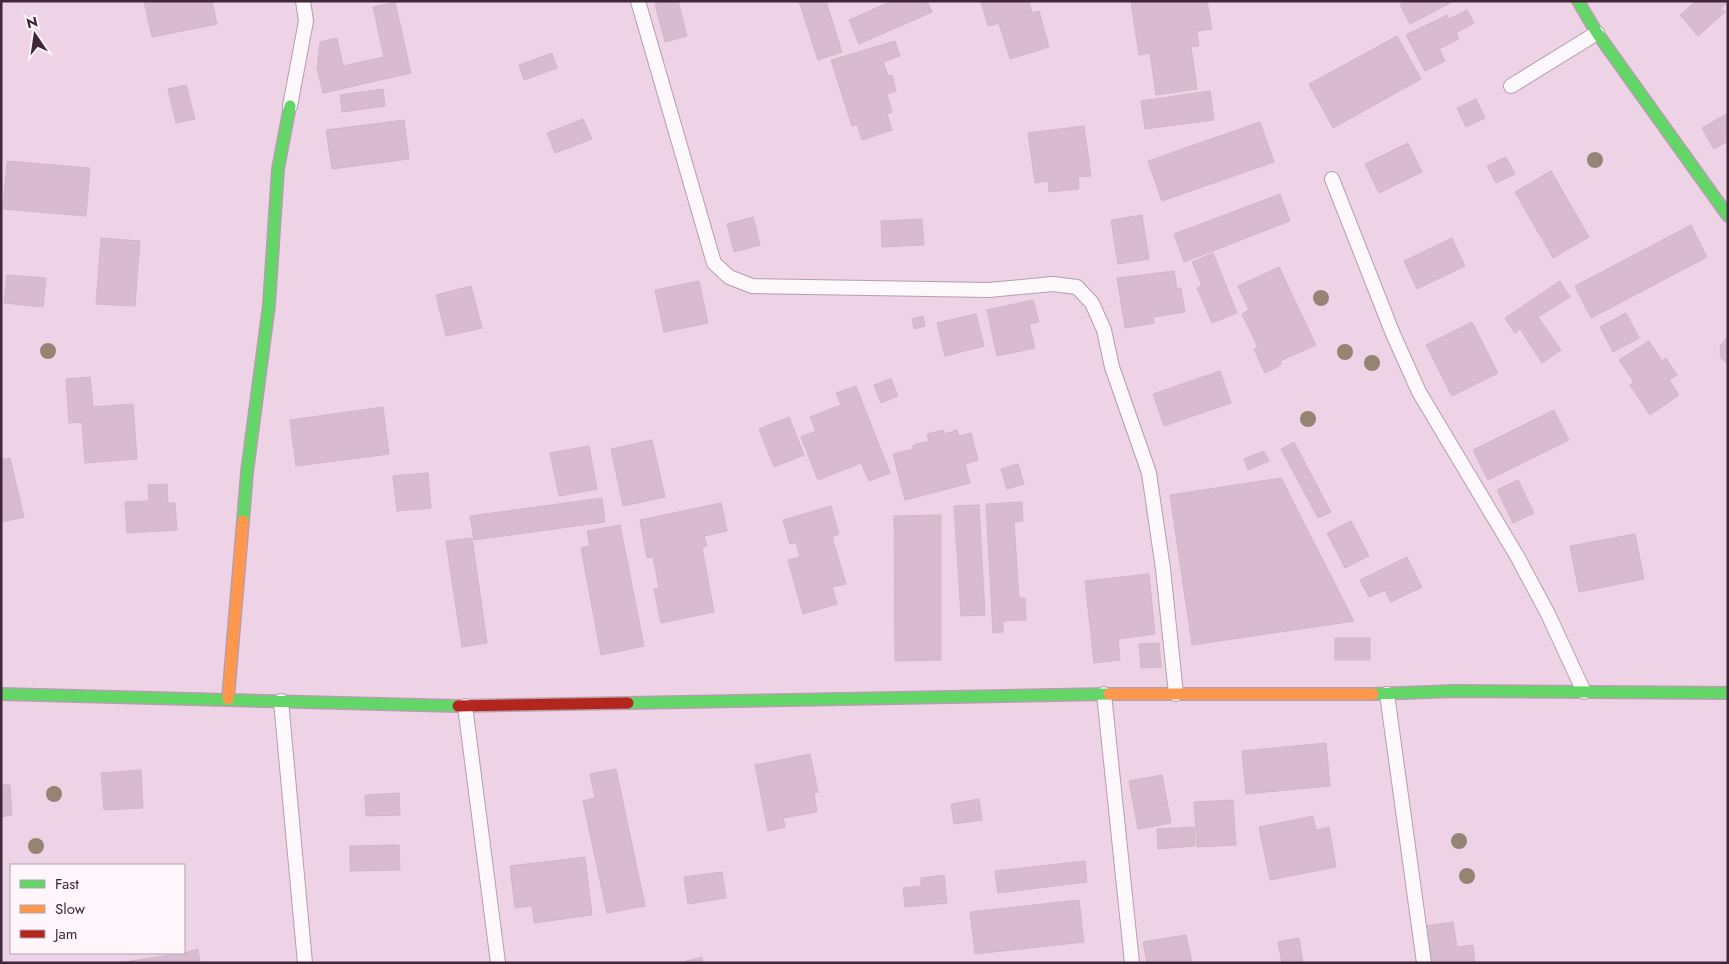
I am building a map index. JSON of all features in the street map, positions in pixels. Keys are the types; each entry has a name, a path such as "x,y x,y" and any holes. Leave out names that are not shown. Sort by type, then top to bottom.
{"street":[{"path":"1578,1 1597,33 1728,216"},
{"path":"228,699 247,472 269,305 278,169 290,106"},
{"path":"1,694 465,706 1104,694 1386,694 1456,691 1728,693"}],"lane":[{"path":"290,106 306,21 302,1"},
{"path":"638,1 714,263 729,277 752,286 988,290 1052,284 1077,287 1092,303 1104,330 1112,366 1149,473 1163,569 1176,694"},
{"path":"1511,86 1597,33"},
{"path":"1332,179 1393,334 1419,392 1517,556 1548,614 1584,692"},
{"path":"1104,694 1132,963"},
{"path":"1386,694 1424,963"},
{"path":"282,701 305,963"},
{"path":"465,706 498,963"}],"building":[{"path":"144,1 212,1 217,24 152,37"},
{"path":"666,1 678,1 687,36 665,42 655,4"},
{"path":"799,1 826,1 842,52 818,60"},
{"path":"892,1 927,1 932,12 859,44 849,20"},
{"path":"1029,1 1032,13 1039,11 1049,47 1010,59 999,23 988,26 981,2"},
{"path":"1140,1 1207,1 1212,29 1197,31 1199,46 1191,47 1197,89 1156,95 1150,53 1139,55 1131,3"},
{"path":"1405,1 1454,1 1410,24 1400,4"},
{"path":"1696,1 1728,1 1721,9 1725,12 1698,36 1680,15"},
{"path":"395,2 411,73 323,93 317,69 320,42 337,38 343,66 384,57 373,7"},
{"path":"1467,10 1474,23 1456,33 1459,39 1439,49 1445,61 1425,71 1406,35 1447,15 1449,19"},
{"path":"1397,36 1421,79 1333,128 1309,84"},
{"path":"895,41 900,56 883,62 888,76 892,75 896,91 887,94 892,112 887,114 892,130 862,140 857,124 852,126 831,60"},
{"path":"552,53 557,68 524,80 519,65"},
{"path":"186,85 195,119 176,123 168,89"},
{"path":"383,89 385,106 342,112 340,95"},
{"path":"1210,91 1214,120 1145,129 1141,101"},
{"path":"1476,99 1485,118 1466,127 1457,108"},
{"path":"1728,113 1728,141 1714,149 1702,128"},
{"path":"583,119 592,139 555,153 547,133"},
{"path":"404,120 409,159 332,169 326,130"},
{"path":"1260,122 1274,162 1162,201 1148,161"},
{"path":"1084,126 1091,176 1078,177 1079,189 1049,192 1048,181 1035,183 1028,133"},
{"path":"1408,143 1422,172 1379,193 1365,164"},
{"path":"1506,157 1515,174 1496,183 1487,166"},
{"path":"7,161 90,168 86,216 3,209"},
{"path":"1551,171 1589,237 1553,258 1515,192"},
{"path":"1280,194 1290,221 1184,262 1174,234"},
{"path":"1142,215 1149,259 1118,264 1111,220"},
{"path":"753,217 760,245 734,252 727,224"},
{"path":"922,219 924,245 882,247 881,221"},
{"path":"1691,225 1707,257 1591,318 1575,286"},
{"path":"101,238 140,241 135,306 96,304"},
{"path":"1452,238 1465,266 1417,289 1404,261"},
{"path":"1213,253 1237,313 1212,323 1197,288 1202,286 1192,262"},
{"path":"1279,267 1316,345 1280,361 1281,365 1265,373 1254,349 1258,347 1242,314 1249,310 1238,286"},
{"path":"1174,271 1177,289 1181,288 1185,312 1153,317 1154,323 1125,328 1117,278"},
{"path":"7,275 46,278 43,307 4,303"},
{"path":"699,281 708,323 664,332 655,290"},
{"path":"1560,281 1570,297 1538,317 1561,350 1542,363 1520,329 1515,333 1505,318"},
{"path":"471,286 482,328 446,336 436,295"},
{"path":"1033,300 1039,322 1029,324 1035,348 997,356 987,310"},
{"path":"1626,313 1639,338 1613,352 1600,327"},
{"path":"976,314 984,346 945,356 937,323"},
{"path":"923,316 925,326 914,329 912,319"},
{"path":"1472,322 1498,373 1452,396 1426,345"},
{"path":"1728,337 1728,365 1721,358 1720,351 1721,345"},
{"path":"1649,341 1662,361 1666,358 1677,375 1669,380 1679,395 1650,415 1630,385 1634,382 1619,360"},
{"path":"1220,371 1231,403 1164,426 1153,394"},
{"path":"90,377 93,407 133,404 137,459 85,463 82,422 69,423 66,379"},
{"path":"891,379 898,396 881,403 874,385"},
{"path":"856,386 890,473 869,481 861,463 818,480 801,437 816,431 810,417 841,405 836,393"},
{"path":"383,407 389,454 296,466 290,420"},
{"path":"1554,410 1569,440 1488,480 1473,450"},
{"path":"789,417 804,455 774,467 759,429"},
{"path":"943,430 945,434 957,430 959,436 971,433 978,460 965,464 970,483 905,500 893,454 913,449 913,445 929,441 927,434"},
{"path":"652,440 665,497 623,506 611,449"},
{"path":"1294,442 1331,512 1318,518 1281,449"},
{"path":"589,446 597,489 559,496 550,453"},
{"path":"1264,451 1269,461 1248,470 1244,459"},
{"path":"10,458 24,517 2,522 1,460"},
{"path":"1018,464 1024,484 1007,489 1001,469"},
{"path":"428,473 431,508 397,511 393,476"},
{"path":"1281,478 1354,621 1192,645 1170,495"},
{"path":"1518,480 1534,513 1513,523 1497,490"},
{"path":"167,484 168,503 175,503 177,530 127,533 125,502 149,501 148,485"},
{"path":"602,498 605,522 474,540 470,516"},
{"path":"1022,502 1023,521 1014,522 1019,598 1025,598 1026,620 1003,621 1003,632 993,633 986,504"},
{"path":"721,503 727,531 704,536 707,546 702,547 714,612 661,623 654,589 659,588 653,557 647,558 640,520"},
{"path":"979,505 985,615 961,616 954,506"},
{"path":"831,506 839,534 832,537 846,584 832,587 837,604 803,614 788,560 800,557 796,542 790,544 783,520"},
{"path":"941,515 941,660 895,661 894,516"},
{"path":"1351,521 1369,556 1345,568 1327,533"},
{"path":"620,525 644,646 601,655 581,548 590,546 587,531"},
{"path":"1635,534 1644,579 1579,592 1570,546"},
{"path":"472,538 487,643 462,647 446,541"},
{"path":"1407,557 1422,587 1391,602 1385,590 1369,597 1360,580"},
{"path":"1149,574 1155,634 1118,639 1120,660 1094,663 1085,581"},
{"path":"1335,638 1370,638 1370,660 1335,660"},
{"path":"1159,643 1161,667 1141,668 1139,644"},
{"path":"1326,743 1330,786 1246,794 1242,751"},
{"path":"810,754 818,792 814,793 817,812 783,818 785,827 768,831 755,765"},
{"path":"616,769 645,906 607,913 583,801 595,798 590,774"},
{"path":"141,770 143,808 104,810 101,773"},
{"path":"1162,775 1171,823 1138,829 1129,781"},
{"path":"1,785 10,785 12,815 1,817"},
{"path":"399,793 400,815 366,816 365,795"},
{"path":"979,799 982,820 954,824 951,804"},
{"path":"1233,800 1236,845 1197,847 1194,802"},
{"path":"1313,816 1316,830 1329,827 1336,867 1270,880 1259,827"},
{"path":"1194,827 1195,846 1158,849 1157,829"},
{"path":"399,845 400,870 350,871 350,846"},
{"path":"585,857 592,915 534,923 532,906 515,908 510,866"},
{"path":"1085,861 1087,882 998,893 995,871"},
{"path":"722,872 726,898 688,904 684,877"},
{"path":"944,875 947,903 905,907 903,888 921,886 921,878"},
{"path":"1079,900 1084,942 975,954 970,912"},
{"path":"1453,922 1457,947 1473,945 1475,963 1430,963 1424,926"},
{"path":"1186,935 1192,963 1147,963 1143,942"},
{"path":"1299,938 1303,963 1282,963 1278,942"},
{"path":"198,949 200,963 117,963 185,954"},
{"path":"702,957 703,963 679,963"}],"traffic: fast":[{"path":"1578,1 1597,33 1728,216"},
{"path":"243,521 247,472 269,305 278,169 290,106"},
{"path":"1373,694 1456,691 1728,693"},
{"path":"1,694 458,706"},
{"path":"628,703 1109,694"}],"traffic: slow":[{"path":"228,699 243,521"},
{"path":"1109,694 1373,694"}],"traffic: jam":[{"path":"458,706 628,703"}]}
